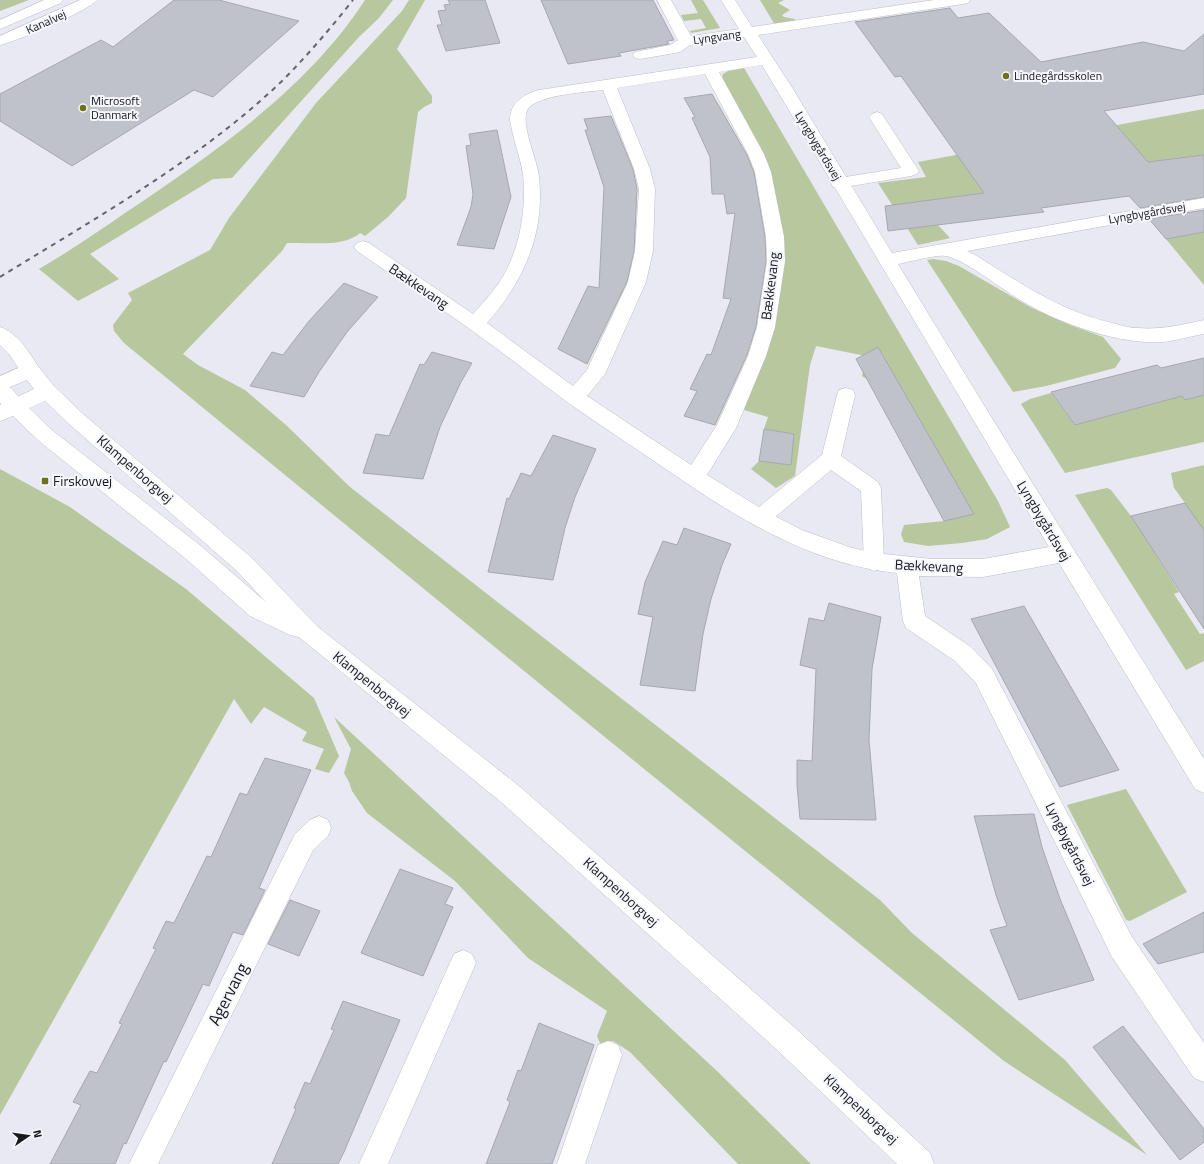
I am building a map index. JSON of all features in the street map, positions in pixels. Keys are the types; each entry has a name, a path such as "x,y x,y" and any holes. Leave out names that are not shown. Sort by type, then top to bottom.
{"street":[{"name":"Kanalvej","path":"0,25 56,0"},
{"name":"Kanalvej","path":"0,42 76,8 90,0"},
{"name":"Lyngvang","path":"664,0 686,41"},
{"name":"Lyngbygårdsvej","path":"728,0 766,60 1063,553 1204,781"},
{"path":"748,33 963,0"},
{"name":"Lyngvang","path":"640,56 675,49 686,41 748,33"},
{"path":"475,324 506,285 518,262 526,239 532,194 528,155 518,122 518,115 521,106 530,99 539,96 766,60"},
{"name":"Bækkevang","path":"694,478 726,428 757,356 766,327 776,261 775,237 763,172 756,154 709,68"},
{"path":"574,397 595,374 637,282 644,251 647,189 642,169 608,84"},
{"name":"Lyngbygårdsvej","path":"887,260 1204,203"},
{"name":"Bækkevang","path":"363,247 475,324 574,397 694,478 760,518 794,536 848,556 874,562 907,566 983,568 1063,553"},
{"path":"949,250 971,260 1028,297 1066,316 1104,328 1136,335 1156,335 1204,327"},
{"name":"Klampenborgvej","path":"0,334 16,349 30,370 47,391 75,418 245,565 310,634 510,794 784,1037 919,1164"},
{"path":"0,384 30,370"},
{"name":"Klampenborgvej","path":"0,389 7,411 46,436 193,552 258,609 310,634"},
{"path":"7,411 47,391"},
{"name":"Lyngbygårdsvej","path":"907,566 914,620 963,654 984,676 1122,947 1204,1068"}],"lane":[{"path":"839,183 911,171 877,116"},
{"path":"760,518 831,459 846,395"},
{"path":"831,459 871,488 874,562"},
{"name":"Agervang","path":"143,1164 304,842 319,828"},
{"path":"373,1164 463,963"},
{"path":"571,1164 608,1055"}],"green space":[{"path":"0,0 29,0 0,11"},
{"path":"365,0 393,0 379,18 358,38 232,178 213,179 90,254 119,279 78,301 39,269 84,241 193,166 257,117 288,90 316,62 342,32"},
{"path":"409,0 425,0 397,49 432,96 432,103 418,112 406,198 388,217 365,236 360,233 345,241 325,243 287,243 282,251 183,354 198,365 245,390 286,425 350,487 880,900 912,933 1065,1060 1147,1155 1004,1061 590,725 124,343 114,331 113,325 132,300 128,293 210,250 229,218 316,103 402,11"},
{"path":"691,0 703,0 720,28 691,33 690,31 706,28 701,19 684,21 681,15 698,13"},
{"path":"760,0 784,0 778,3 790,10 782,15 784,17 795,19 795,21 775,25"},
{"path":"744,68 998,501 1010,527 987,539 962,543 928,546 904,542 901,534 904,525 944,521 973,514 868,380 862,376 866,356 816,346 810,365 795,476 776,488 751,469 759,461 791,465 793,434 764,429 768,417 744,410 776,317 766,161 762,151 722,79 723,74 728,71"},
{"path":"1204,109 1204,155 1116,167 1024,187 925,201 938,225 950,238 946,239 918,245 878,183 926,177 918,162"},
{"path":"1204,232 1204,285 1166,239"},
{"path":"933,259 946,261 959,266 1030,307 1070,325 1103,337 1121,359 1115,368 1046,386 1013,392 927,260"},
{"path":"1051,393 1075,425 1182,396 1185,400 1204,395 1204,442 1065,473 1021,404 1030,399"},
{"path":"1204,465 1204,544 1190,543 1154,552 1179,592 1174,594 1200,634 1204,633 1204,661 1186,670 1075,495 1107,488 1111,490 1131,516 1185,503 1174,488 1171,473"},
{"path":"0,469 70,507 186,589 314,698 339,756 329,773 315,769 324,749 302,741 307,732 264,707 251,724 234,699 0,1115"},
{"path":"334,717 717,1071 811,1164 738,1164 630,1052 613,1041 600,1043 597,1036 607,1011 528,958 455,881 367,813 352,791 344,773 351,749"},
{"path":"1126,789 1187,892 1130,921 1126,920 1067,805"}],"building":[{"path":"174,0 219,0 299,21 213,97 194,90 72,166 0,121 0,94 101,40 113,47"},
{"path":"448,0 485,0 500,43 446,51 437,25 442,25 438,11 446,10 444,5 450,4"},
{"path":"541,0 653,0 674,40 667,41 669,44 619,53 621,56 568,64"},
{"path":"950,8 958,18 989,13 1041,62 1143,42 1184,51 1204,34 1204,94 1104,111 1148,162 1204,155 1204,197 1140,208 1129,196 1041,208 1044,212 888,231 885,206 984,193 901,76 895,77 855,22"},
{"path":"712,94 747,155 754,172 765,237 766,261 756,327 747,355 715,425 684,416 697,391 690,389 707,354 711,355 731,299 723,298 735,213 727,214 724,194 712,194 710,157 692,118 695,117 684,98"},
{"path":"611,116 633,169 637,189 634,251 627,282 587,364 558,349 588,286 599,288 604,187 585,130 588,130 584,119"},
{"path":"497,130 511,197 494,249 457,245 471,207 473,194 466,146 471,145 469,134"},
{"path":"1204,210 1204,232 1166,239 1149,219"},
{"path":"344,283 378,297 347,332 319,372 304,397 250,386 272,352 283,355 309,321"},
{"path":"878,347 974,514 944,521 856,359"},
{"path":"432,352 472,363 461,382 440,427 423,479 363,473 376,434 389,436 420,364 424,365"},
{"path":"1204,358 1204,395 1185,400 1182,396 1075,425 1051,392 1157,365 1161,368"},
{"path":"764,429 794,434 791,465 759,461"},
{"path":"553,435 596,449 575,497 565,528 553,580 488,572 507,498 509,499 521,473 531,476"},
{"path":"1185,503 1204,530 1204,629 1131,516"},
{"path":"684,528 731,544 722,565 711,599 703,634 695,691 640,685 653,617 638,614 645,582 663,541 677,545"},
{"path":"829,603 881,617 872,669 869,740 876,820 800,819 797,785 797,760 812,761 816,669 800,665 809,618 824,621"},
{"path":"1024,606 1119,770 1060,787 971,619"},
{"path":"265,758 311,770 259,888 265,890 243,935 233,932 209,986 203,984 166,1062 164,1061 126,1144 124,1143 115,1164 50,1164 81,1105 73,1102 90,1071 97,1073 122,1024 119,1023 156,949 153,948 166,921 174,923 207,856 211,857 240,793 247,795"},
{"path":"1034,814 1042,847 1060,899 1094,980 1019,1000 990,930 1007,926 996,895 974,816"},
{"path":"400,869 453,888 445,904 453,907 423,976 361,953"},
{"path":"290,900 320,911 299,956 268,944"},
{"path":"1204,912 1204,952 1158,964 1143,944"},
{"path":"343,1001 400,1020 344,1152 338,1164 272,1164 296,1109 294,1108 305,1082 310,1084 334,1030 331,1029"},
{"path":"539,1023 594,1045 552,1164 486,1164 510,1102 507,1100 518,1070 521,1071"},
{"path":"1123,1026 1204,1129 1204,1142 1180,1160 1093,1047"}],"railway":[{"path":"0,277 146,187 216,137 281,82 318,42 353,0"}],"place":[{"name":"Lindegårdsskolen","path":"1006,76"},
{"name":"Microsoft Danmark","path":"83,108"},
{"name":"Firskovvej","path":"45,481"}]}
